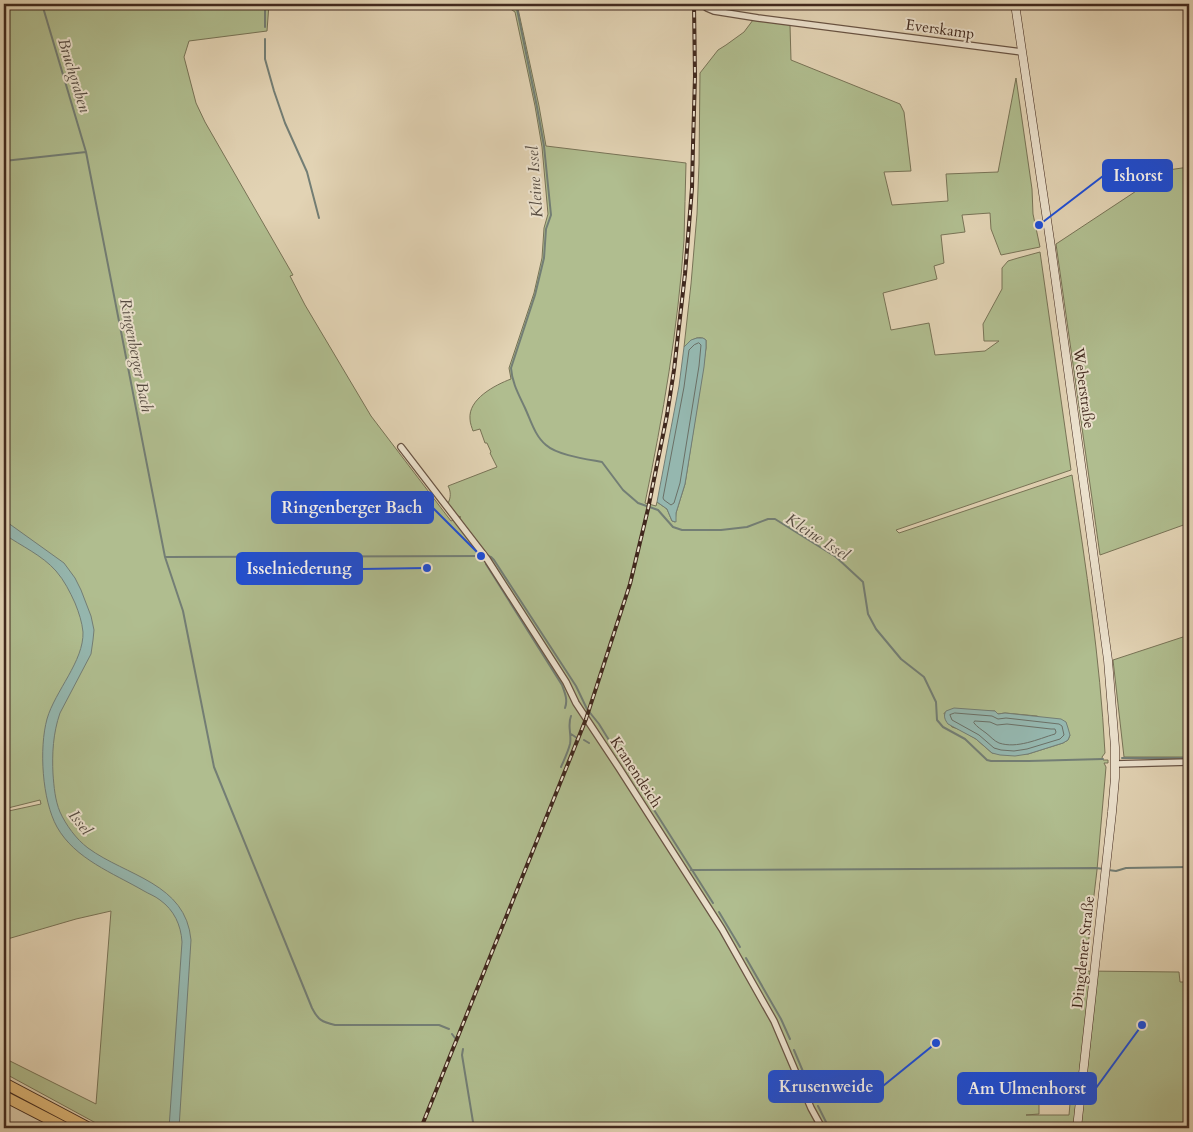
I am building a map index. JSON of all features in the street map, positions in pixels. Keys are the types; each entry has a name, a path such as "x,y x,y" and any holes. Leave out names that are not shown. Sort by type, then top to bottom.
{"highway":[{"path":"4,1083 89,1128"},
{"path":"4,1096 66,1128"}],"main road":[{"name":"Weberstraße","path":"1015,4 1048,223 1108,660 1114,724 1115,778"},
{"name":"Dingdener Straße","path":"1077,1128 1115,778"}],"street":[{"name":"Everskamp","path":"707,8 714,12 1022,52"},
{"name":"Kranendeich","path":"401,448 483,553 566,682 576,703 722,929 774,1021 811,1108 822,1128"},
{"path":"1115,764 1189,762"}],"green space":[{"path":"4,4 269,4 267,31 189,41 184,57 196,103 293,275 290,276 305,305 371,416 451,521 461,517 458,516 448,503 450,490 448,486 497,467 480,429 473,431 470,421 471,412 473,405 490,389 511,379 509,368 534,293 542,258 544,228 548,214 542,147 515,12 503,4 517,4 546,146 686,163 684,240 678,306 664,405 645,503 656,506 657,502 667,509 672,521 675,522 685,484 706,348 706,340 703,338 697,338 684,347 697,214 700,73 718,50 744,32 753,20 790,25 791,60 900,104 904,112 911,171 884,172 892,205 948,201 946,174 998,172 1016,78 1032,189 1033,214 1040,247 1001,255 991,229 990,213 962,215 965,232 941,235 944,263 934,266 937,279 883,293 891,330 929,323 935,355 985,351 999,341 984,341 983,324 1002,289 1002,268 1008,261 1040,252 1071,470 896,530 899,533 1072,475 1096,648 1105,753 1102,757 1103,760 1108,760 1108,763 1104,763 1106,767 1097,870 1085,971 1179,972 1180,982 1189,982 1189,1128 105,1128 4,1073 4,1058 96,1104 111,911 4,940 4,812 41,804 40,800 4,809","holes":["995,711 998,714 1037,716 1070,735 1068,740 1063,743 1028,754 992,753 976,739 952,727 946,720 944,713","1039,1092 1071,1092 1069,1115 1026,1115 1039,1114"]},
{"path":"1189,167 1189,523 1100,555 1056,244 1168,170"},
{"path":"1189,635 1189,757 1124,757 1113,660"}],"water":[{"path":"697,338 706,340 704,367 685,484 676,513 676,522 672,521 667,509 657,502 679,386 684,347 691,340"},
{"path":"4,520 64,563 81,590 94,630 91,654 60,713 54,736 54,789 60,812 79,840 88,848 103,858 152,883 166,893 178,906 187,921 191,940 179,1128 169,1128 182,942 180,930 176,918 165,904 84,857 65,838 52,816 43,774 45,731 51,708 79,654 83,628 75,603 62,578 44,560 4,534"},
{"path":"954,708 1061,719 1066,722 1070,735 1068,740 1063,743 1028,754 1015,756 1000,755 992,753 976,739 948,724 945,713"}],"waterway":[{"name":"Bruchgraben","path":"42,4 86,152"},
{"path":"265,4 265,27"},
{"name":"Kleine Issel","path":"516,4 544,146 551,215 546,229 544,258 535,295 511,368 516,389 539,437 546,445 557,451 602,462 623,490 638,503 658,510 673,527 682,530 721,530 747,527 768,519 775,519 836,557 863,582 868,614 876,629 901,659 924,677 936,702 937,720 943,727 965,739 987,760 1103,759"},
{"path":"265,39 265,59 274,91 285,123 307,172 319,218"},
{"path":"4,161 86,152 165,557 183,611 214,767 312,1008 321,1020 335,1025 439,1025 449,1029"},
{"name":"Ringenberger Bach","path":"165,557 483,556"},
{"name":"Ringenberger Bach","path":"488,556 494,560 576,686 587,709 599,724 622,761"},
{"path":"486,564 562,685 566,699 565,708"},
{"path":"561,767 570,744 569,723 571,716"},
{"path":"571,734 577,738"},
{"path":"584,740 589,743"},
{"name":"Kleine Issel","path":"1122,758 1189,758"},
{"name":"Ringenberger Bach","path":"630,772 713,903"},
{"path":"1108,870 1189,867"},
{"path":"691,870 1104,869"},
{"path":"719,912 740,947"},
{"path":"746,958 781,1019 790,1039"},
{"path":"452,1034 455,1038"},
{"name":"Bruchgraben","path":"463,1049 462,1055 474,1128"},
{"path":"794,1050 812,1093"},
{"name":"Ringenberger Bach","path":"818,1106 829,1128"}],"railway":[{"path":"421,1128 586,719 630,584 648,509 667,415 685,274 692,188 695,76 694,4"}],"place":[{"name":"Ishorst","path":"1039,225"},
{"name":"Ringenberger Bach","path":"481,556"},
{"name":"Isselniederung","path":"427,568"},
{"name":"Am Ulmenhorst","path":"1142,1025"},
{"name":"Krusenweide","path":"936,1043"}],"water label":[{"name":"Issel","path":"81,822"}]}
